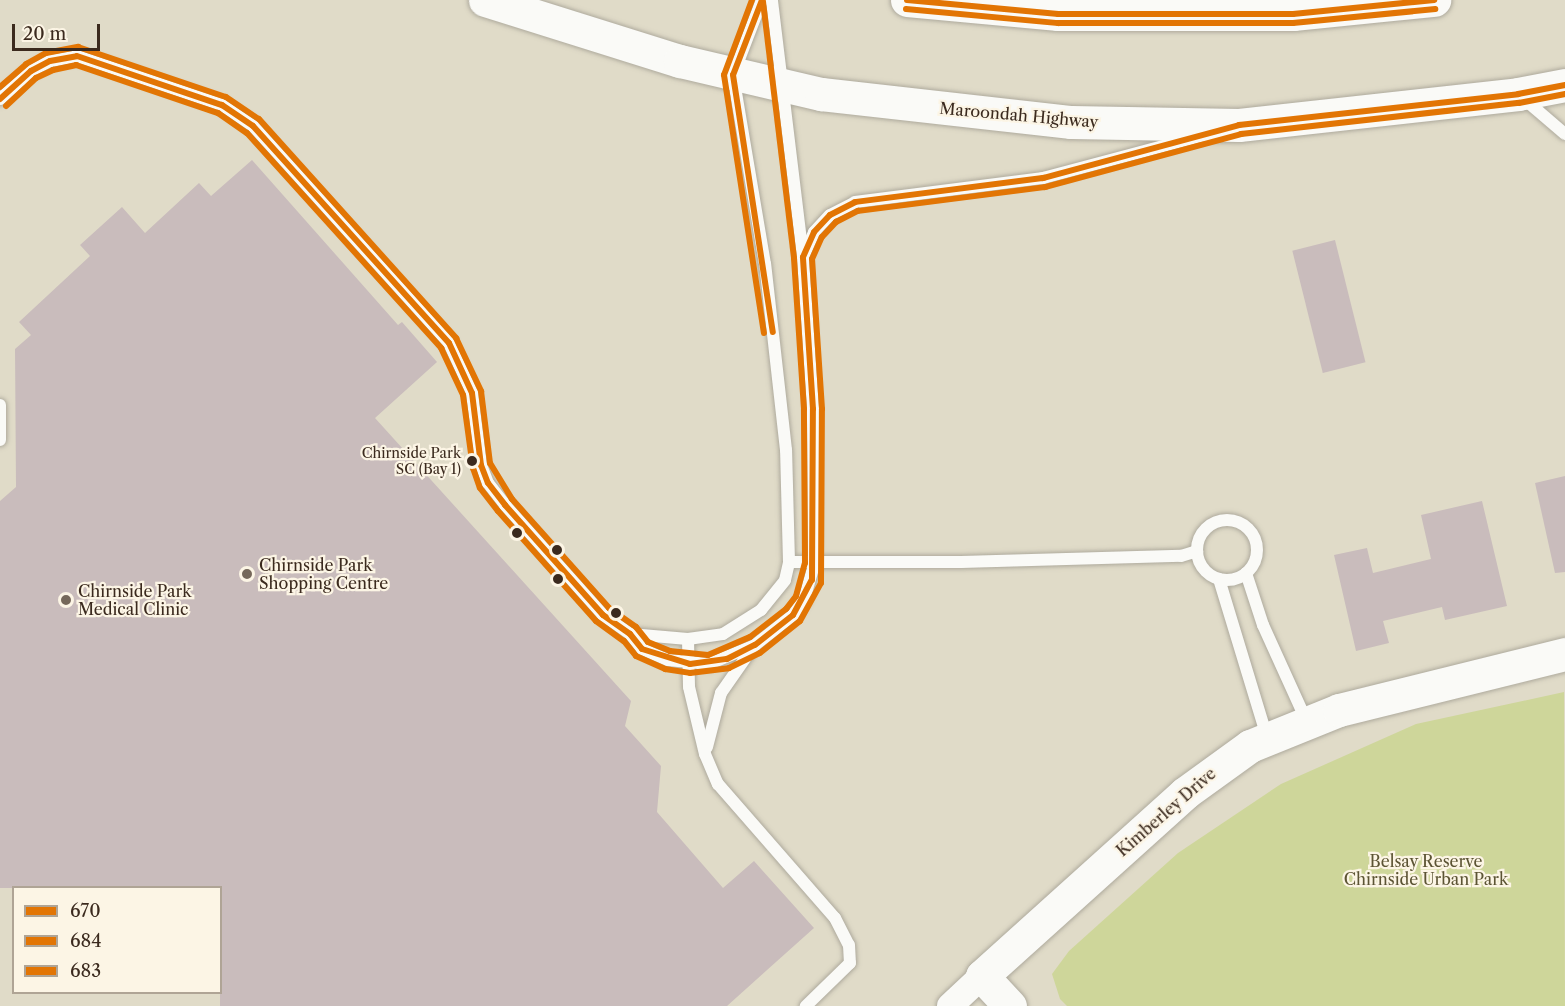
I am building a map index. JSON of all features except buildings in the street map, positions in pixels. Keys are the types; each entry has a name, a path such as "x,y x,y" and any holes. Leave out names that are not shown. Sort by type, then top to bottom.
{"main road":[{"name":"Maroondah Highway","path":"485,0 576,31 733,75 892,103 1071,122 1239,125 1518,94 1565,85"},
{"path":"907,0 1058,14 1293,14 1434,0"},
{"name":"Kimberley Drive","path":"982,976 1185,793 1215,769 1268,738 1339,710 1565,654"},
{"path":"982,976 1010,1006"}],"street":[{"name":"Kimberley Drive","path":"950,1006 982,976"}],"lane":[{"path":"630,634 688,639 723,634 761,610 785,580 789,562 786,450 765,264 733,75 762,0"},
{"path":"0,99 31,71 50,61 77,56 222,105 254,126 449,343 472,393 481,465 488,483 603,615 630,634 650,654 690,664 727,659 755,645 793,615 804,600 814,564 813,409 803,257 771,0"},
{"path":"1058,14 1099,0"},
{"path":"1518,94 1565,134"},
{"path":"803,257 814,232 830,215 855,201 1043,178 1239,125"},
{"path":"0,405 0,440"},
{"path":"1219,579 1246,573 1252,566 1257,548 1251,532 1240,523 1225,520 1209,526 1202,533 1197,552 1204,568 1219,579 1268,738"},
{"path":"789,562 814,564 1181,556 1197,552"},
{"path":"1246,573 1263,625 1307,722"},
{"path":"688,639 689,687 705,754 725,794 843,929 850,963 806,1006"},
{"path":"705,754 720,693 755,645"}],"green space":[{"name":"Belsay Reserve Chirnside Urban Park","path":"1564,692 1565,1006 1067,1006 1060,999 1052,974 1069,951 1178,853 1281,784 1416,724"}],"transit line":[{"name":"684","path":"752,0 724,75 764,333"},
{"name":"670","path":"762,0 733,75 773,332"},
{"name":"670","path":"907,0 1058,14 1293,14 1434,0"},
{"name":"683","path":"0,87 26,64 46,53 78,47 226,97 259,119 456,338 481,391 490,463 512,499 609,608 636,627 648,642 670,651 708,655 750,637 786,609 796,596 805,563 804,409 794,258 763,1"},
{"name":"684","path":"906,9 1058,23 1293,23 1435,9"},
{"name":"670","path":"0,99 31,71 50,61 77,56 222,105 253,126 449,343 472,393 481,465 488,483 505,505 603,615 630,634 642,649 690,664 727,659 755,645 793,615 812,580 813,409 803,257 814,232 830,215 855,202 1043,178 1239,125 1518,94 1565,85"},
{"name":"684","path":"6,106 36,78 53,70 76,65 218,113 247,133 441,348 463,395 473,468 480,488 498,511 596,621 624,641 636,656 665,669 690,673 729,668 760,653 800,621 821,583 822,409 812,259 822,237 836,222 858,211 1045,187 1241,134 1519,103 1565,94"}],"place":[{"name":"Chirnside Park SC (Bay 1)","path":"472,461"},
{"name":"Chirnside Park Shopping Centre","path":"247,574"},
{"name":"Chirnside Park Medical Clinic","path":"66,600"}]}
